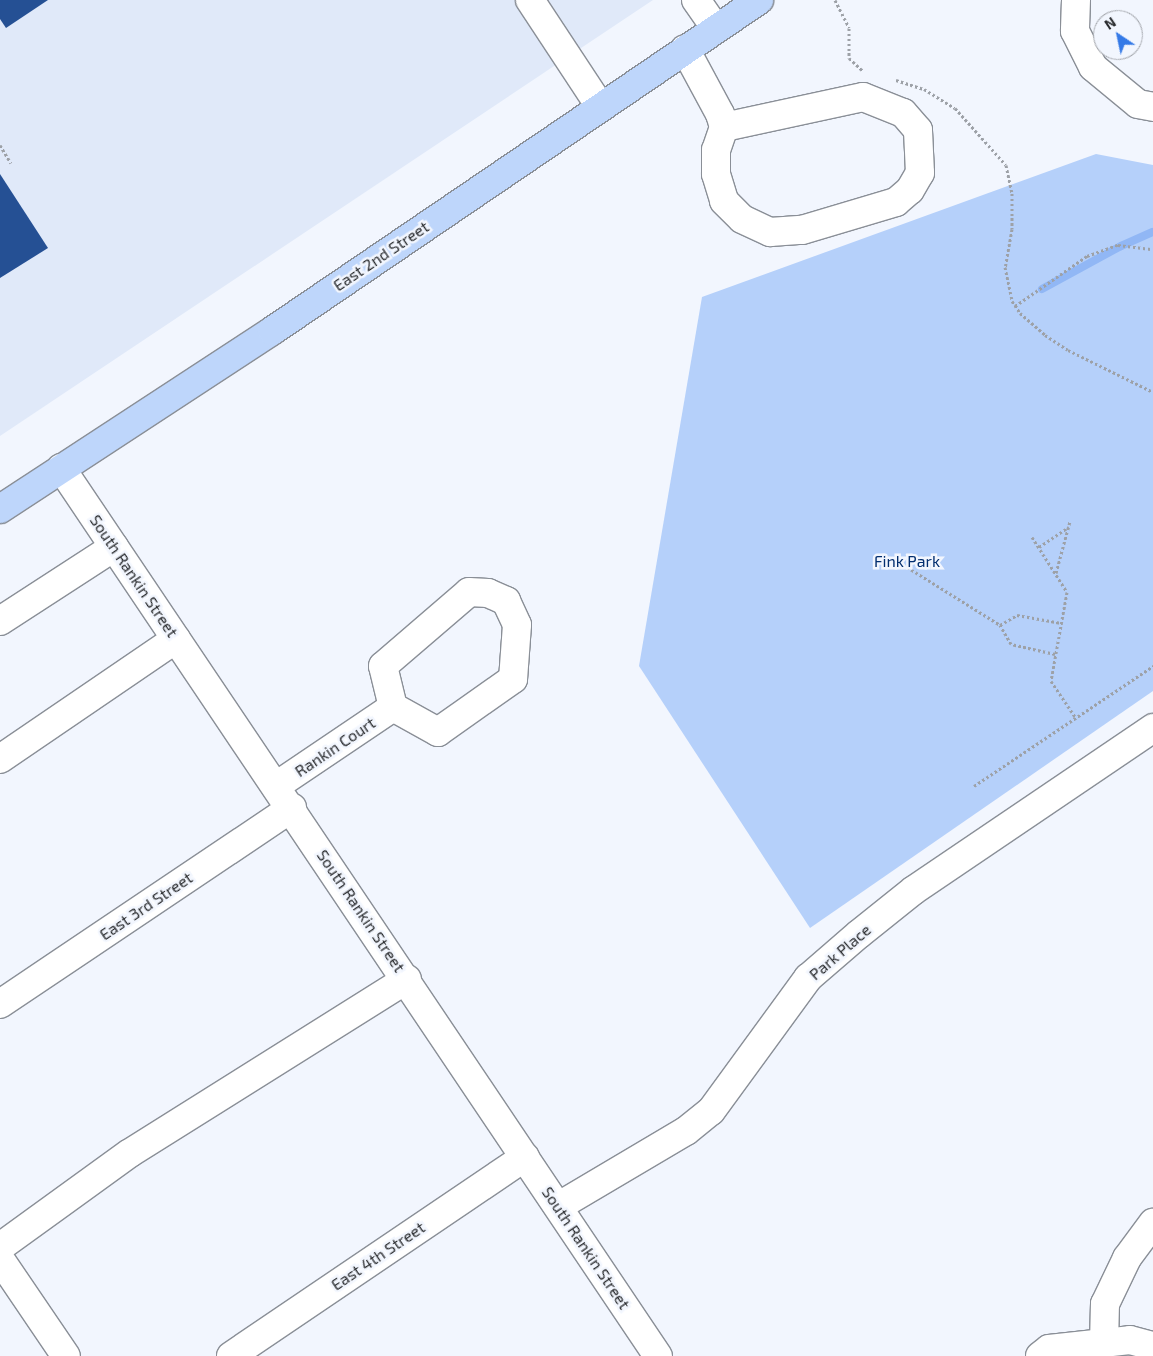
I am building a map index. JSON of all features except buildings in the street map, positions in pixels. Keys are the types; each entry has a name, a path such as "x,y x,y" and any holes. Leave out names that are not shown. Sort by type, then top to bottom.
{"main road":[{"name":"East 2nd Street","path":"0,509 272,330 759,0"}],"street":[{"path":"530,0 600,106"},
{"path":"696,0 716,29"},
{"path":"1076,0 1075,32 1093,67 1138,104 1153,107"},
{"path":"685,49 724,127 716,150 716,174 724,201 742,219 770,232 802,230 896,202 910,190 920,173 918,130 903,113 879,100 863,97 724,127"},
{"name":"South Rankin Street","path":"61,468 292,808 658,1356"},
{"path":"0,621 114,547"},
{"path":"469,592 488,593 506,601 517,625 513,679 438,732 393,708 383,666 469,592"},
{"path":"0,759 176,639"},
{"name":"Rankin Court","path":"276,786 393,708"},
{"name":"Park Place","path":"558,1206 686,1131 711,1111 808,978 859,934 914,890 1153,728"},
{"name":"East 3rd Street","path":"0,1004 292,808"},
{"path":"0,1247 130,1153 406,979"},
{"name":"East 4th Street","path":"231,1356 525,1157"},
{"path":"1104,1344 1105,1304 1127,1258 1153,1223"},
{"path":"0,1259 66,1356"},
{"path":"1040,1356 1049,1349 1130,1340 1153,1346"}],"path":[{"path":"834,0 849,28 849,58 861,70 870,73"},
{"path":"894,79 924,89 955,108 1006,165 1012,193 1012,229 1005,267 1015,306 1045,335 1153,392"},
{"path":"0,146 11,163"},
{"path":"1015,306 1087,256 1118,245 1153,249"},
{"path":"1056,574 1070,521"},
{"path":"1039,547 1069,527"},
{"path":"1032,538 1067,592 1051,681 1076,718"},
{"path":"907,567 1000,626 1011,644 1055,654"},
{"path":"1000,626 1017,615 1061,623"},
{"path":"974,786 1153,666"}],"shaded area":[{"path":"0,0 653,0 0,436"}],"green space":[{"name":"Fink Park","path":"1096,154 1153,165 1153,691 810,928 639,666 702,297"}],"waterway":[{"path":"1042,289 1121,246 1153,232"}]}
